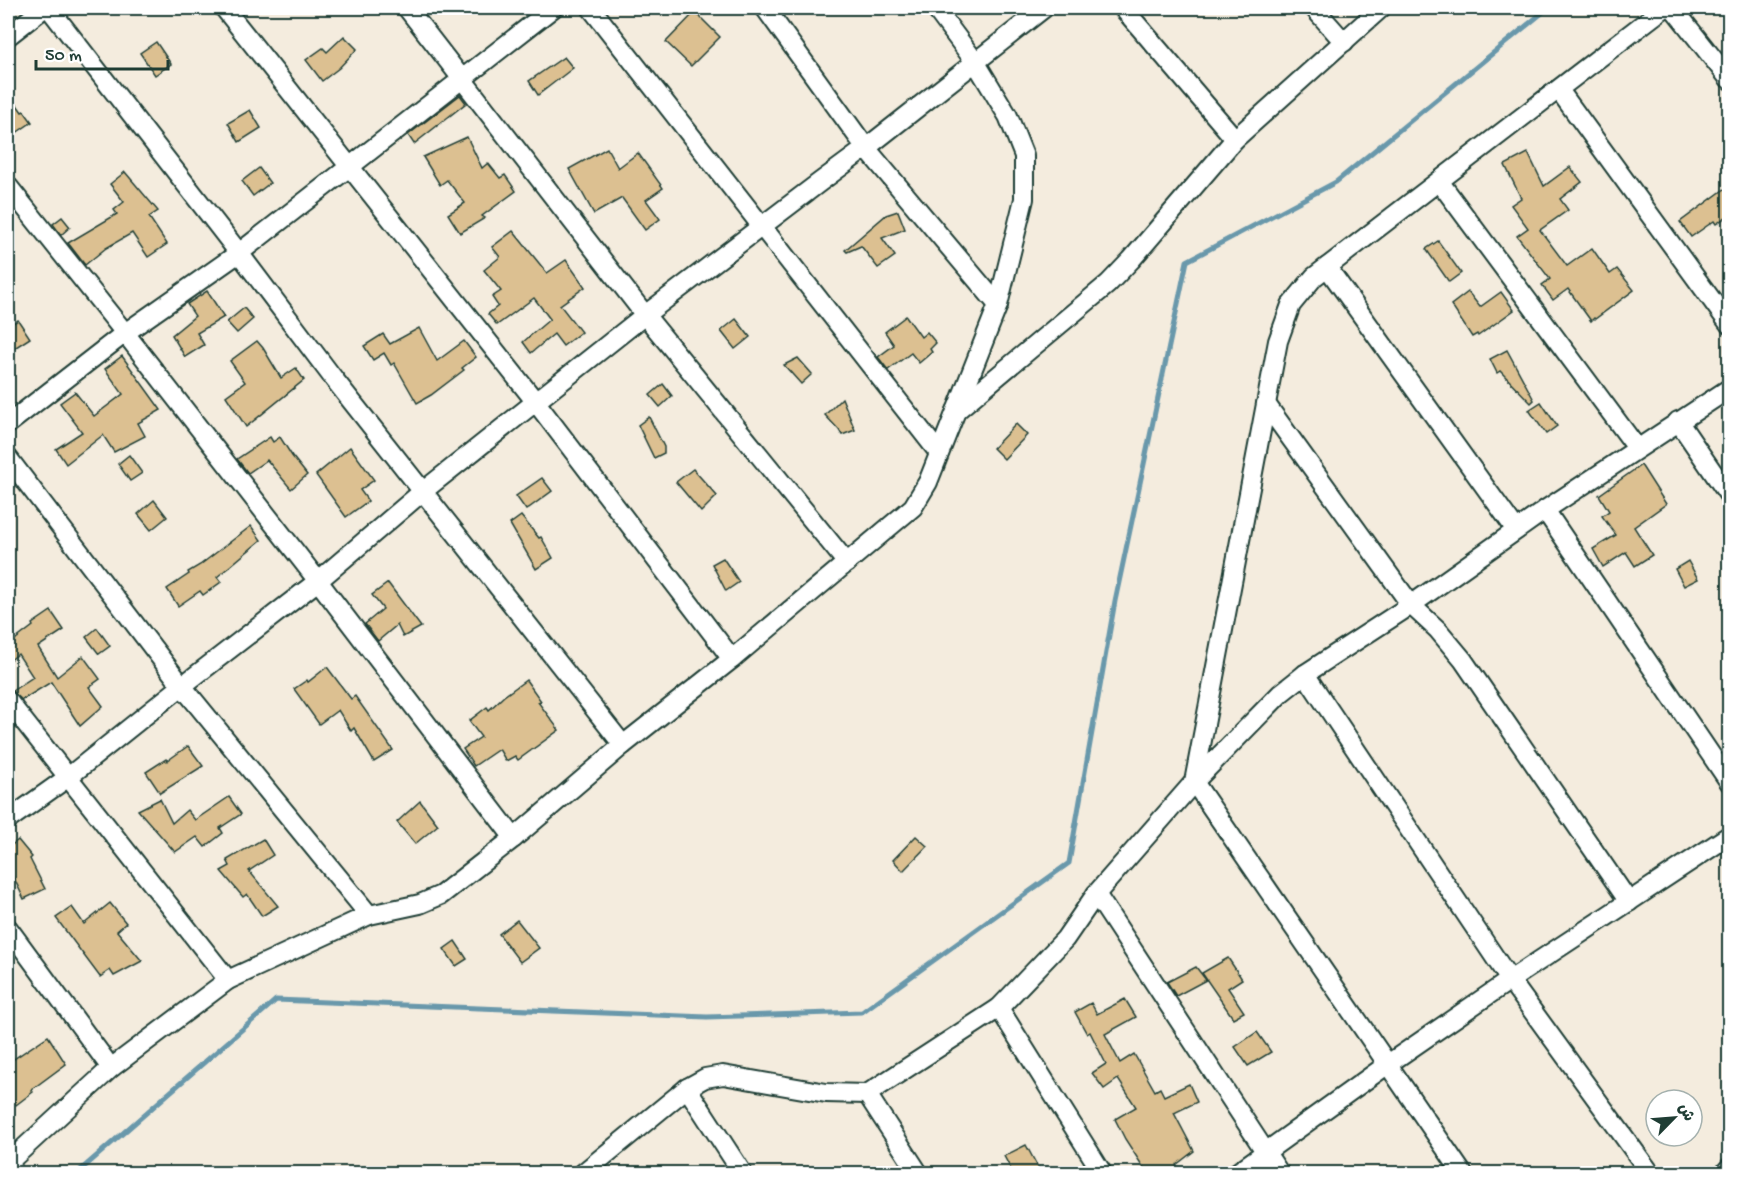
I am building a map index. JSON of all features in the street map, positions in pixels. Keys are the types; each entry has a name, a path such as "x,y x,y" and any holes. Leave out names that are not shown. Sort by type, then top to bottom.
{"street":[{"path":"8,36 47,8 239,253 333,379 623,745"},
{"path":"224,8 535,401 732,660"},
{"path":"407,8 645,315 847,562"},
{"path":"8,424 125,333 239,253 553,8"},
{"path":"591,8 939,453"},
{"path":"765,8 866,148 998,305"},
{"path":"10,1162 111,1068 228,980 369,915 420,904 441,895 513,838 623,745 732,660 913,507 928,482 998,305 1024,199 1024,156 1008,116 976,63 935,8"},
{"path":"8,820 67,778 318,581 422,492 535,401 866,148 1044,8"},
{"path":"1123,8 1235,140"},
{"path":"1314,8 1344,42"},
{"path":"955,413 1108,284 1139,252 1235,140 1382,8"},
{"path":"1464,1173 1194,782 1278,341 1291,305 1314,277 1664,8"},
{"path":"1673,8 1730,80"},
{"path":"1558,90 1730,325"},
{"path":"1439,181 1637,448"},
{"path":"8,186 318,581 513,838"},
{"path":"1327,267 1516,530"},
{"path":"582,1173 687,1088 705,1078 723,1075 826,1093 867,1094 999,1008 1065,939 1096,894 1194,782 1281,693 1305,674 1411,605 1545,510 1730,388"},
{"path":"1266,404 1411,605 1438,630 1463,660 1629,902"},
{"path":"1678,421 1730,497"},
{"path":"8,458 182,686 369,915"},
{"path":"1545,510 1730,783"},
{"path":"1305,674 1510,980 1651,1173"},
{"path":"8,701 228,980"},
{"path":"1235,1173 1510,980 1730,835"},
{"path":"1096,894 1280,1173"},
{"path":"8,928 111,1068"},
{"path":"999,1008 1102,1173"},
{"path":"687,1088 743,1173"},
{"path":"867,1094 919,1173"},
{"path":"1724,1173 1730,1167"}],"building":[{"path":"695,12 720,37 691,66 666,42"},
{"path":"344,36 357,49 339,68 322,81 306,60 323,48 327,52"},
{"path":"156,42 171,64 155,75 140,53"},
{"path":"564,57 573,68 538,95 529,81"},
{"path":"8,92 32,122 16,133 8,121"},
{"path":"460,95 466,103 414,144 408,135"},
{"path":"250,110 261,128 239,142 228,123"},
{"path":"467,137 482,168 488,163 500,178 505,175 516,191 482,216 485,218 460,233 448,214 465,203 447,180 440,185 423,157"},
{"path":"607,148 618,168 638,153 663,188 646,200 660,219 645,230 622,198 594,214 569,169"},
{"path":"1528,153 1544,186 1570,167 1582,182 1560,199 1568,210 1540,230 1567,266 1592,248 1610,274 1617,269 1634,290 1591,321 1568,289 1553,300 1542,285 1550,279 1517,236 1528,228 1511,205 1521,198 1505,165"},
{"path":"259,168 270,183 253,196 242,181"},
{"path":"125,172 158,211 149,217 167,244 148,257 132,233 106,248 85,265 68,243 117,214 114,210 124,202 110,184"},
{"path":"1730,185 1730,214 1716,224 1714,221 1691,237 1680,222"},
{"path":"898,211 905,229 882,238 895,256 878,268 861,246 847,252 845,250 886,215"},
{"path":"62,217 70,227 61,235 53,224"},
{"path":"513,231 547,273 566,260 585,287 560,305 581,332 563,346 554,334 531,353 523,342 550,319 534,298 497,325 488,314 498,306 492,297 501,291 484,270 500,257 492,247"},
{"path":"1438,241 1461,273 1449,282 1426,249"},
{"path":"207,291 224,317 197,333 204,345 185,357 172,335 195,316 187,304"},
{"path":"1468,292 1480,307 1501,292 1514,310 1478,336 1477,334 1472,337 1451,305"},
{"path":"244,308 253,319 237,333 227,322"},
{"path":"906,316 921,337 927,332 936,343 930,349 932,352 919,363 911,353 888,370 878,357 894,345 885,332"},
{"path":"736,319 750,337 735,349 721,331"},
{"path":"18,320 30,338 13,349 8,341 8,326"},
{"path":"419,328 437,361 464,341 476,357 462,368 464,370 417,403 394,363 391,365 384,353 373,360 364,346 383,334 390,344"},
{"path":"257,341 281,378 296,368 304,380 246,427 226,396 245,382 230,361"},
{"path":"1507,350 1534,400 1531,403 1500,371 1497,373 1490,359"},
{"path":"122,356 161,410 138,423 145,436 114,452 103,435 66,464 56,449 82,432 60,403 75,392 94,416 123,394 105,369"},
{"path":"798,358 812,374 801,384 784,365"},
{"path":"663,384 672,396 660,407 650,395"},
{"path":"842,398 855,430 842,435 825,415"},
{"path":"1541,402 1557,426 1546,434 1529,410"},
{"path":"649,417 664,447 664,453 654,458 638,425"},
{"path":"1016,424 1027,435 1004,459 993,448"},
{"path":"270,437 273,442 280,437 307,475 291,489 267,460 248,473 237,459"},
{"path":"350,447 374,480 360,490 368,501 346,517 316,475"},
{"path":"129,455 142,473 130,481 118,464"},
{"path":"1641,465 1666,504 1634,527 1652,555 1635,566 1626,552 1603,567 1593,549 1616,535 1602,516 1609,511 1599,495"},
{"path":"693,469 717,496 701,512 676,482"},
{"path":"542,478 552,491 526,510 516,496"},
{"path":"154,500 167,517 151,530 138,514"},
{"path":"521,516 539,538 541,537 553,558 536,569 510,524"},
{"path":"251,526 261,540 217,577 221,582 203,595 200,591 178,606 167,589"},
{"path":"723,558 739,582 726,591 712,564"},
{"path":"1688,561 1698,579 1684,586 1675,569"},
{"path":"388,583 421,627 403,637 397,625 378,641 365,624 383,609 372,595"},
{"path":"51,611 64,630 38,647 57,677 83,656 100,679 89,687 103,706 80,726 51,682 22,700 12,691 33,677 18,654 8,662 8,645"},
{"path":"97,628 110,646 99,654 86,637"},
{"path":"327,667 351,699 355,696 393,750 374,762 354,728 351,731 338,710 319,724 294,689 307,680 308,682"},
{"path":"526,680 541,701 538,702 559,730 518,760 515,756 506,761 499,749 474,766 463,749 481,737 469,721 487,707 489,710"},
{"path":"188,746 203,766 160,793 146,772"},
{"path":"229,797 241,814 220,828 223,833 205,847 197,837 175,852 138,810 160,799 172,823 187,810 195,820"},
{"path":"420,801 438,825 415,844 397,822"},
{"path":"916,836 927,846 903,871 893,860"},
{"path":"263,839 273,855 249,871 278,906 262,916 247,894 243,897 221,871 230,866 227,860"},
{"path":"18,840 32,857 30,859 45,889 24,899 8,866 8,848"},
{"path":"110,903 126,923 117,931 142,961 114,976 110,970 100,977 56,918 72,907 84,924"},
{"path":"517,920 539,948 520,962 499,934"},
{"path":"455,941 467,959 456,966 444,949"},
{"path":"1228,958 1242,979 1228,988 1244,1012 1233,1018 1202,973"},
{"path":"1196,967 1206,980 1176,996 1167,982"},
{"path":"1125,999 1136,1017 1105,1034 1120,1063 1134,1054 1155,1091 1160,1088 1164,1096 1189,1084 1197,1102 1174,1113 1194,1151 1176,1165 1178,1167 1168,1173 1147,1173 1125,1139 1115,1119 1136,1107 1118,1079 1104,1089 1092,1073 1106,1064 1090,1032 1087,1034 1075,1012 1091,1003 1097,1014"},
{"path":"1257,1032 1271,1052 1248,1066 1235,1047"},
{"path":"48,1036 66,1064 31,1090 33,1092 16,1105 8,1092 8,1063"},
{"path":"1026,1145 1041,1173 1013,1173 1004,1156"}],"waterway":[{"path":"76,1174 276,1000 707,1017 862,1012 1069,863 1115,601 1187,261 1336,182 1548,8"}]}
